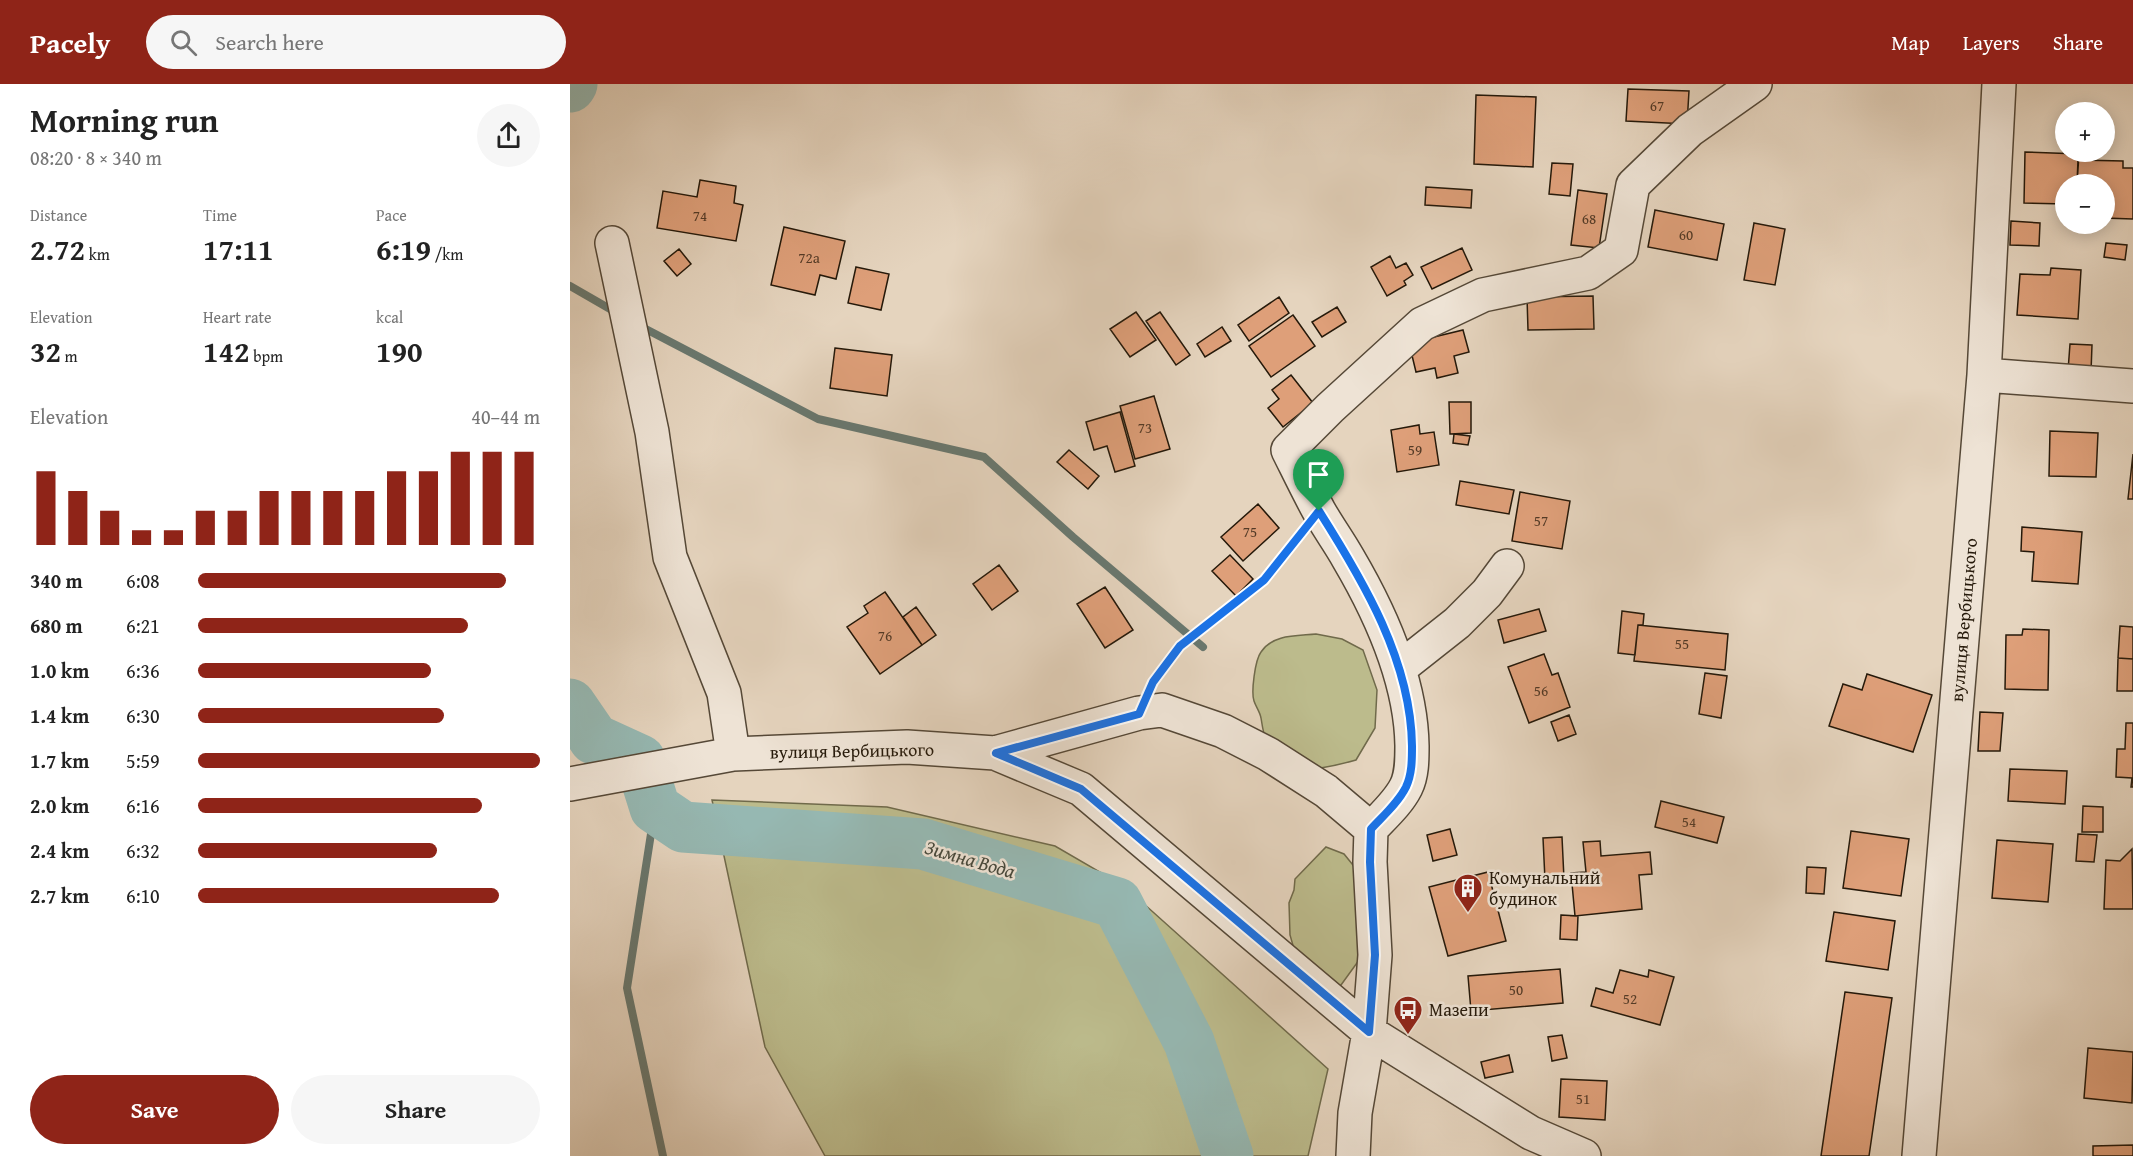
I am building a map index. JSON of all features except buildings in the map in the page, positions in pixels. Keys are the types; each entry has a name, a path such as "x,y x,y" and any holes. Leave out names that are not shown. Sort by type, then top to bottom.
{"street":[{"path":"1353,1156 1354,1113 1369,1032 1375,955 1370,862 1371,829 1407,786 1411,770 1410,711 1400,668 1369,597 1319,511 1288,450 1330,408 1422,324 1483,295 1588,273 1621,250 1633,185 1690,130 1755,84"},
{"name":"вулиця Вербицького","path":"1919,1156 1984,375 1999,84"},
{"path":"612,243 652,432 670,557 724,693 718,757"},
{"path":"1984,375 2133,386"},
{"path":"1400,668 1457,623 1487,593 1507,566"},
{"path":"996,753 1139,714 1162,710 1223,731 1268,754 1326,791 1371,829"},
{"name":"вулиця Вербицького","path":"570,784 718,757 907,747 996,753 1081,789 1369,1032 1531,1132 1584,1156"}],"path":[{"path":"1139,714 1153,682 1180,646 1264,580 1319,511"}],"shaded area":[{"path":"1316,634 1342,639 1363,650 1377,690 1375,728 1356,760 1322,768 1294,770 1281,764 1268,747 1254,701 1254,676 1259,656 1266,646 1286,637"},
{"path":"712,800 887,807 1055,846 1124,886 1328,1069 1308,1156 825,1156 765,1047"},
{"path":"1326,847 1344,854 1357,870 1362,956 1341,985 1329,987 1298,963 1290,935 1289,903 1295,879"}],"waterway":[{"path":"570,286 617,313"},
{"path":"640,326 818,419 984,457 1073,537 1203,647"},
{"name":"Зимна Вода","path":"570,704 594,739 640,760 655,808 683,827 923,844 1117,903 1189,1042 1228,1156"},
{"path":"655,808 627,988 663,1156"}],"place":[{"name":"Комунальний будинок","path":"1468,914"},
{"name":"Мазепи","path":"1408,1036"}],"route":[{"path":"1319,511 1369,597 1400,668 1410,711 1412,753 1407,786 1371,829 1370,862 1375,955 1369,1032 1081,789 996,753 1139,714 1153,682 1180,646 1264,580 1319,511"}]}
